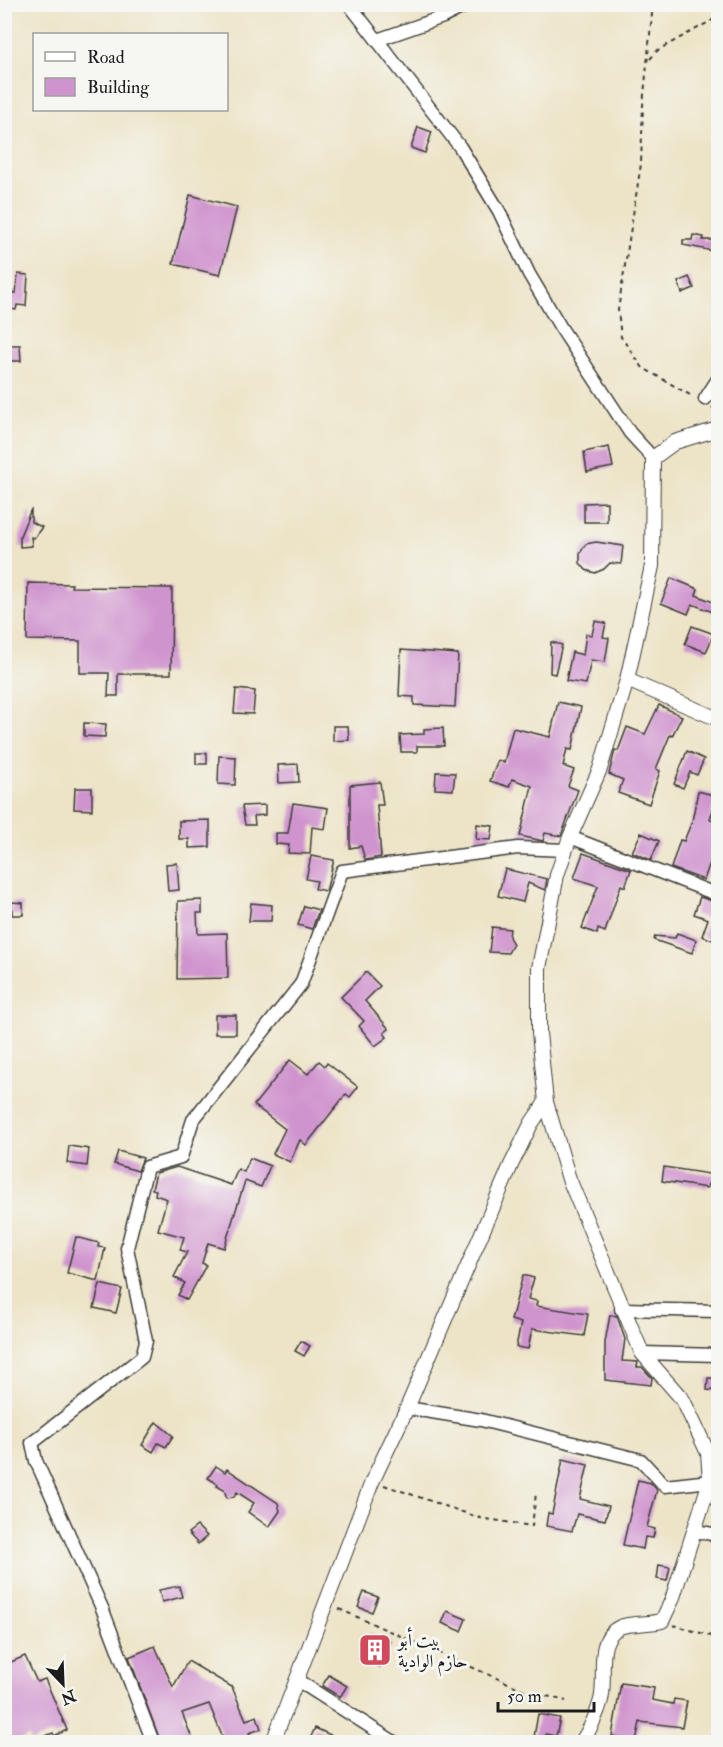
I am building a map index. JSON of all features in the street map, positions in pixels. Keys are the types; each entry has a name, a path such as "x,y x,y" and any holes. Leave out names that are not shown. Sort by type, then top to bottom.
{"street":[{"path":"349,4 460,147 499,211 529,274 561,328 630,433 653,458 652,566 627,680 600,770 567,843 547,916 538,968 539,1033 546,1102 568,1179 621,1309 642,1353 683,1400 708,1453 710,1481 672,1600 662,1622 640,1626 629,1624 612,1632 606,1640 602,1698 592,1725 582,1743"},
{"path":"377,40 443,17 469,4"},
{"path":"705,399 718,379"},
{"path":"653,458 675,442 718,429"},
{"path":"627,680 718,718"},
{"path":"153,1743 102,1608 36,1461 32,1443 142,1357 146,1341 127,1248 147,1167 181,1157 193,1120 301,984 342,871 567,843 718,895"},
{"path":"273,1743 372,1482 407,1408 511,1165 531,1124 546,1102"},
{"path":"621,1309 718,1311"},
{"path":"642,1353 718,1356"},
{"path":"407,1408 481,1420 641,1460 665,1486 710,1481"},
{"path":"694,1532 718,1535"},
{"path":"297,1680 394,1743"}],"path":[{"path":"653,4 643,105 641,164 618,310 621,337 643,368 686,394 705,399 718,414"},
{"path":"648,61 658,51 718,17"},
{"path":"372,1482 480,1518 532,1527 536,1493"},
{"path":"326,1603 524,1690 566,1701"},
{"path":"662,1622 718,1638"}],"building":[{"path":"418,127 432,132 425,153 411,148"},
{"path":"190,195 237,207 220,275 173,264"},
{"path":"693,235 704,237 703,240 718,240 718,252 683,245 683,240 692,240"},
{"path":"18,274 28,275 26,306 17,305 16,310 4,308 5,291 16,293"},
{"path":"689,277 694,288 682,293 678,282"},
{"path":"7,345 20,345 21,361 7,361"},
{"path":"609,447 613,467 587,472 584,452"},
{"path":"607,502 607,522 584,522 584,503"},
{"path":"31,509 31,522 42,527 34,538 31,537 32,546 20,547 20,536"},
{"path":"596,542 623,546 621,564 610,563 595,573 586,570 580,563 580,553 586,544"},
{"path":"671,578 698,589 696,595 718,604 718,614 692,604 688,614 661,603"},
{"path":"28,583 72,584 71,587 172,588 171,674 118,674 118,696 108,696 109,673 80,673 80,641 27,640"},
{"path":"595,621 606,623 603,637 609,638 605,662 591,660 586,684 566,681 572,652 583,655 586,634 592,635"},
{"path":"692,626 714,634 706,652 685,644"},
{"path":"551,642 562,645 555,674 550,673"},
{"path":"401,650 458,654 455,707 414,705 414,697 399,696"},
{"path":"236,689 255,691 253,714 234,713"},
{"path":"558,702 581,707 572,750 567,749 563,766 574,770 568,786 578,790 561,836 545,833 543,841 520,836 532,786 512,779 509,787 490,781 498,760 504,763 513,728 550,737"},
{"path":"659,705 682,716 672,736 670,735 656,769 660,771 649,804 618,793 623,780 609,774 615,750 618,751 627,727 645,734"},
{"path":"84,723 106,724 105,737 84,736"},
{"path":"333,726 348,726 349,740 333,741"},
{"path":"443,728 444,746 417,746 417,752 401,752 400,735 424,734 424,729"},
{"path":"687,751 704,759 697,775 690,772 683,788 674,784"},
{"path":"196,753 207,753 207,764 196,764"},
{"path":"219,756 236,757 235,785 218,784"},
{"path":"298,764 299,782 279,783 278,765"},
{"path":"436,772 455,773 453,790 435,789"},
{"path":"380,782 383,805 377,805 381,857 365,860 361,846 350,848 350,785"},
{"path":"75,788 92,788 92,810 74,809"},
{"path":"698,791 717,796 710,819 718,822 718,856 713,854 704,880 671,868 680,840 684,841 692,821"},
{"path":"293,803 328,808 325,829 312,827 310,854 288,853 289,845 276,844 276,833 288,833"},
{"path":"265,805 265,815 254,816 255,825 245,825 242,806"},
{"path":"210,820 210,847 189,848 189,839 179,839 179,821"},
{"path":"477,824 493,826 491,840 476,839"},
{"path":"641,833 659,841 651,860 632,852"},
{"path":"583,853 631,870 625,887 621,885 605,932 598,929 597,934 582,928 598,886 574,878"},
{"path":"311,856 334,860 326,891 315,889 317,881 306,879"},
{"path":"177,863 179,890 168,891 166,864"},
{"path":"505,869 547,879 545,890 528,883 523,902 498,896"},
{"path":"700,897 718,903 718,942 702,936 708,919 694,914"},
{"path":"202,900 202,913 197,913 198,934 227,933 228,978 177,979 178,901"},
{"path":"12,902 23,903 23,915 12,915"},
{"path":"251,903 272,905 271,921 249,921"},
{"path":"304,906 319,910 312,929 298,925"},
{"path":"492,927 510,929 509,937 513,944 508,953 489,952"},
{"path":"677,933 696,940 692,953 654,940 655,936 675,938"},
{"path":"366,972 380,986 365,1001 389,1029 384,1033 387,1037 375,1046 359,1026 364,1021 341,997"},
{"path":"215,1015 236,1015 236,1034 215,1034"},
{"path":"290,1060 308,1074 319,1061 325,1066 327,1063 358,1087 350,1097 346,1094 306,1145 300,1140 290,1162 273,1154 285,1129 254,1105"},
{"path":"69,1146 89,1149 87,1166 67,1163"},
{"path":"118,1151 143,1158 138,1171 114,1164"},
{"path":"250,1158 270,1166 261,1187 245,1181 224,1248 208,1243 202,1263 206,1265 187,1300 178,1295 185,1283 174,1277 187,1252 180,1250 184,1237 158,1230 167,1199 155,1195 156,1190 152,1189 156,1173 177,1167 231,1185 238,1169 244,1172"},
{"path":"664,1167 716,1175 714,1185 708,1184 707,1188 662,1181"},
{"path":"76,1237 99,1243 98,1247 105,1248 98,1281 67,1273"},
{"path":"523,1275 534,1278 528,1299 537,1301 536,1306 588,1314 584,1336 532,1329 528,1349 516,1347 521,1323 511,1320"},
{"path":"100,1284 122,1289 116,1313 94,1308"},
{"path":"610,1315 617,1316 625,1339 622,1361 638,1362 637,1367 642,1367 652,1378 651,1385 605,1380 605,1342"},
{"path":"301,1341 310,1346 304,1356 295,1351"},
{"path":"708,1378 718,1378 718,1391 707,1390"},
{"path":"156,1422 173,1436 166,1447 158,1443 153,1452 142,1445"},
{"path":"563,1459 588,1465 580,1499 609,1506 605,1520 577,1514 572,1531 546,1526 548,1513 552,1514"},
{"path":"216,1466 225,1472 227,1469 278,1503 280,1511 269,1527 248,1512 254,1503 237,1492 234,1497 227,1498 224,1490 208,1478"},
{"path":"638,1480 651,1483 657,1490 647,1527 655,1529 653,1538 645,1537 643,1549 623,1545"},
{"path":"197,1526 207,1536 198,1544 188,1533"},
{"path":"659,1565 670,1567 667,1581 657,1579"},
{"path":"179,1586 182,1597 162,1602 159,1590"},
{"path":"364,1592 378,1597 372,1612 358,1607"},
{"path":"447,1611 466,1619 461,1631 442,1623"},
{"name":"بيت أبو حازم الوادية","path":"369,1633 391,1642 380,1667 359,1659"},
{"path":"155,1646 173,1687 188,1661 232,1687 246,1720 257,1716 261,1729 249,1733 251,1740 225,1743 209,1704 182,1713 192,1738 180,1743 161,1743 129,1657"},
{"path":"25,1656 37,1682 45,1679 67,1730 31,1742 29,1736 15,1743 4,1743 4,1665"},
{"path":"329,1675 347,1686 340,1697 322,1686"},
{"path":"621,1683 654,1688 652,1700 673,1704 674,1699 687,1701 682,1727 640,1722 636,1741 612,1736"},
{"path":"538,1714 560,1718 556,1736 546,1734 544,1739 534,1737"},
{"path":"315,1728 348,1743 308,1743"}],"place":[{"name":"بيت أبو حازم الوادية","path":"375,1650"}]}
